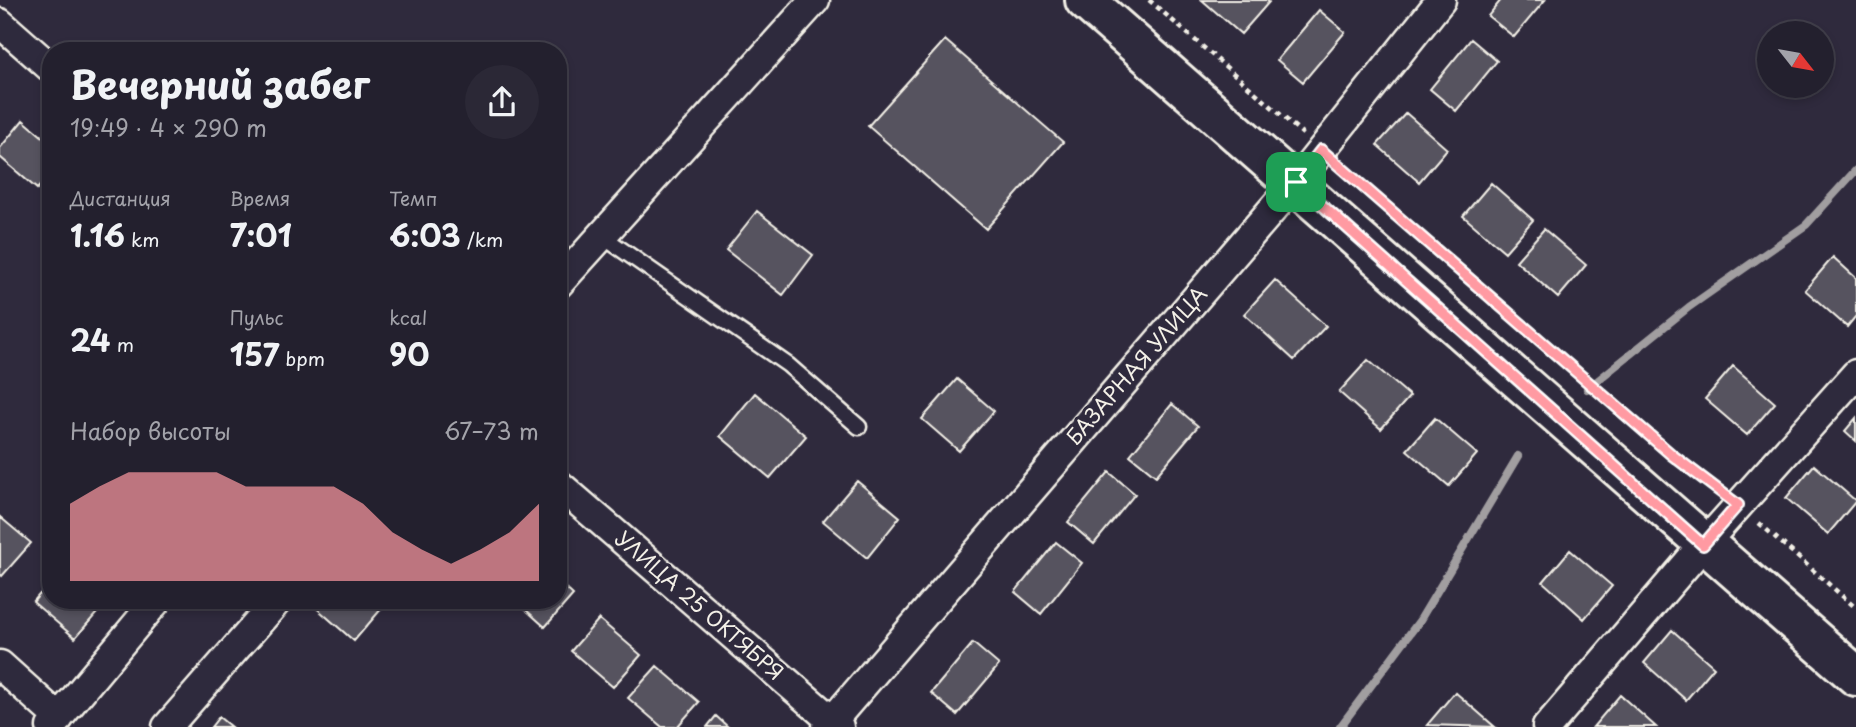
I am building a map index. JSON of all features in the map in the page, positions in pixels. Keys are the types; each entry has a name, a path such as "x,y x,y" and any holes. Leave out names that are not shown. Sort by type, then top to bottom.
{"main road":[{"path":"1086,0 1296,182 1703,545 1856,676"}],"street":[{"path":"567,274 815,0"},
{"name":"БАЗАРНАЯ УЛИЦА","path":"832,725 1296,182 1441,0"},
{"path":"0,23 42,60"},
{"path":"1547,727 1703,545 1856,373"},
{"name":"УЛИЦА 25 ОКТЯБРЯ","path":"567,492 832,725"},
{"path":"0,665 55,723 150,609"},
{"path":"167,727 270,609"}],"lane":[{"path":"602,236 788,365 859,427"}],"path":[{"path":"1149,0 1672,455 1738,505 1856,608"}],"building":[{"path":"1202,0 1267,0 1269,2 1241,34"},
{"path":"1501,0 1545,0 1514,37 1488,16"},
{"path":"1319,10 1345,32 1303,82 1277,60"},
{"path":"1471,39 1497,61 1456,111 1430,89"},
{"path":"945,40 1063,142 986,229 868,126"},
{"path":"1406,113 1447,149 1419,182 1377,145"},
{"path":"23,120 42,136 42,184 37,189 0,157 0,148"},
{"path":"1491,183 1533,220 1505,252 1463,216"},
{"path":"757,211 813,255 783,295 726,250"},
{"path":"1544,229 1586,265 1558,298 1516,261"},
{"path":"1833,257 1856,278 1856,316 1847,327 1805,290"},
{"path":"1275,280 1326,326 1294,360 1244,314"},
{"path":"1368,360 1410,396 1381,429 1339,392"},
{"path":"1733,366 1775,403 1747,435 1705,399"},
{"path":"957,379 994,411 959,451 922,419"},
{"path":"755,393 806,436 770,478 720,436"},
{"path":"1172,404 1198,426 1156,476 1130,455"},
{"path":"1435,418 1477,454 1449,486 1407,450"},
{"path":"1856,418 1856,441 1845,431"},
{"path":"1814,465 1856,501 1828,534 1786,498"},
{"path":"1109,472 1135,494 1094,544 1068,522"},
{"path":"857,481 900,517 867,558 823,521"},
{"path":"0,517 31,543 2,576 0,574"},
{"path":"1056,542 1082,563 1041,614 1015,592"},
{"path":"1570,550 1612,586 1584,619 1543,582"},
{"path":"567,589 573,595 567,602"},
{"path":"42,592 42,609 100,609 75,638 33,602"},
{"path":"318,609 381,609 354,641"},
{"path":"525,609 561,609 545,627"},
{"path":"599,619 641,655 613,687 571,651"},
{"path":"1672,630 1714,667 1686,700 1644,663"},
{"path":"973,643 999,665 957,715 931,693"},
{"path":"657,666 699,702 677,727 662,727 628,698"},
{"path":"1455,692 1495,727 1427,725"},
{"path":"1620,695 1656,727 1593,727"},
{"path":"716,716 728,727 707,727"},
{"path":"219,717 231,727 211,727"}],"waterway":[{"path":"1587,389 1689,307 1806,225 1856,170"},
{"path":"1340,727 1420,620 1518,456"}],"route":[{"path":"1321,150 1672,455 1738,505 1703,545 1296,182 1321,150"}]}
